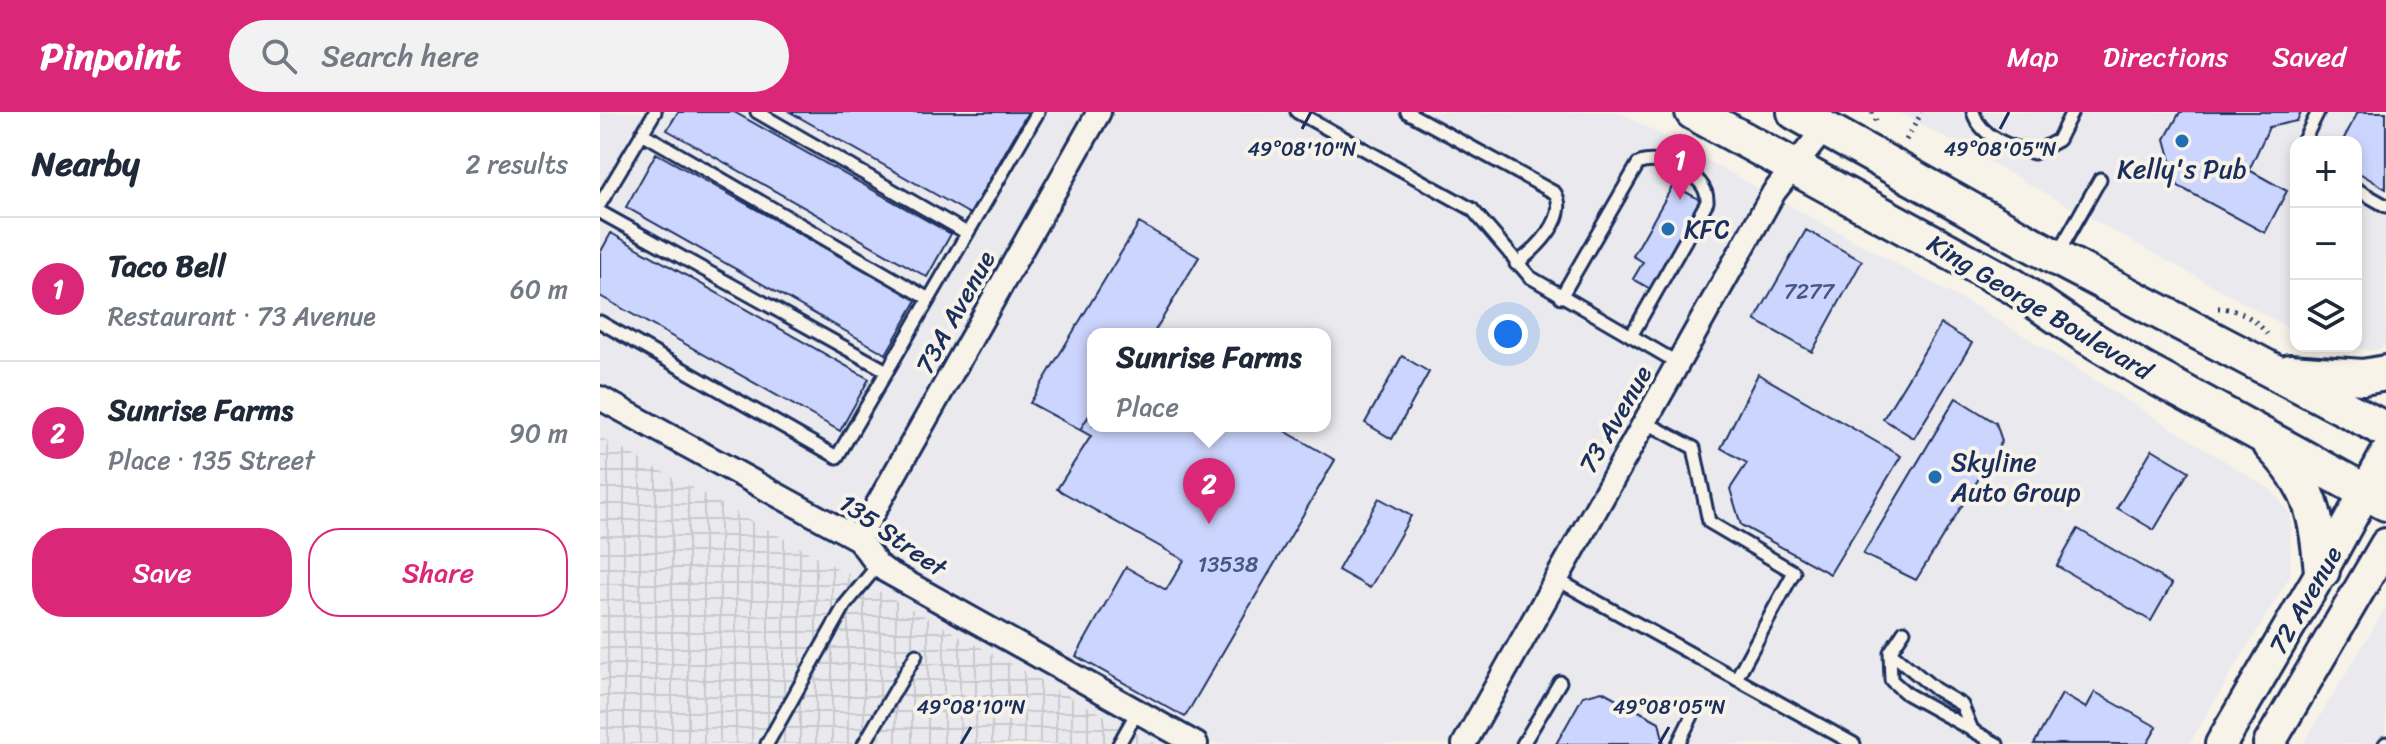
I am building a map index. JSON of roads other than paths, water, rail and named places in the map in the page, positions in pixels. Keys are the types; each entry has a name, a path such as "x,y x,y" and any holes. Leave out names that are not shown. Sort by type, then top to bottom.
{"main road":[{"name":"King George Boulevard","path":"1693,112 2013,286 2143,370 2376,497"},
{"name":"King George Boulevard","path":"1795,112 1828,124 2055,257 2386,430"},
{"path":"2277,372 2363,377 2386,373"},
{"path":"2260,433 2291,466 2314,508 2322,571"},
{"name":"72 Avenue","path":"2221,744 2322,571 2376,497 2386,454"},
{"name":"72 Avenue","path":"2269,744 2386,544"}],"street":[{"name":"73A Avenue","path":"858,539 1099,112"},
{"name":"73 Avenue","path":"1464,744 1774,192 1828,124"},
{"name":"135 Street","path":"600,398 858,539 878,565 1196,744"}],"lane":[{"path":"600,204 655,112"},
{"path":"757,112 967,233"},
{"path":"600,322 837,457 1038,112"},
{"path":"1297,112 1472,209 1530,277 1678,363"},
{"path":"1407,112 1555,193 1560,201 1559,215 1530,254 1516,264"},
{"path":"1973,112 1986,133 2013,148 2034,153 2058,140 2072,112"},
{"path":"2306,136 2318,112"},
{"path":"642,133 929,299"},
{"path":"1561,297 1638,164 1659,160 1676,168 1704,186 1708,192 1707,202 1631,336"},
{"path":"2055,257 2100,179"},
{"path":"2362,192 2386,206"},
{"path":"600,212 887,371"},
{"path":"1645,422 1694,448 1709,522 1794,572 1736,679"},
{"path":"767,744 845,605 878,565"},
{"path":"1556,579 1854,744"},
{"path":"1904,631 1890,652 1891,680 1907,694 1997,744"},
{"path":"1890,652 1935,689 1962,705 1972,730"},
{"path":"864,744 916,655"},
{"path":"1523,744 1560,682"},
{"path":"1119,744 1137,712"},
{"path":"1678,744 1692,716"}],"place":[{"name":"Kelly's Pub","path":"2182,141"},
{"name":"Taco Bell","path":"1680,200"},
{"name":"KFC","path":"1668,229"},
{"name":"Skyline Auto Group","path":"1935,477"},
{"name":"Sunrise Farms","path":"1209,524"}]}
